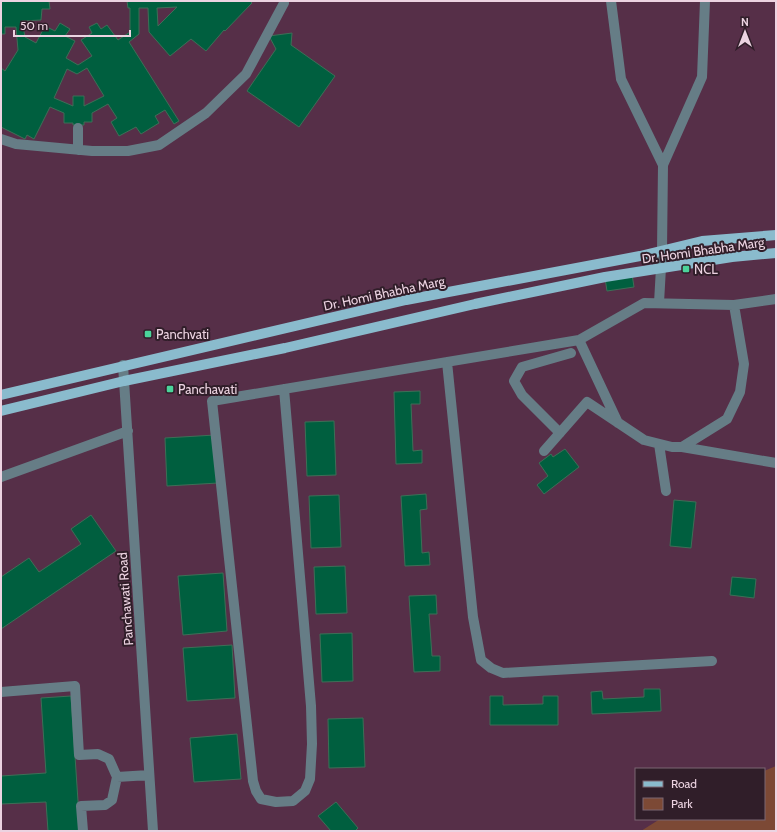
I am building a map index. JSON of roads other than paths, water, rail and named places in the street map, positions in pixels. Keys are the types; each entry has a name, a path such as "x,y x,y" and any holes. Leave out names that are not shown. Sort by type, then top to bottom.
{"main road":[{"name":"Dr. Homi Bhabha Marg","path":"1,395 406,300 640,256 702,241 776,235"},
{"name":"Dr. Homi Bhabha Marg","path":"1,411 124,381 285,348 598,278 732,257 776,253"}],"street":[{"path":"611,1 621,79 663,166"},
{"path":"659,303 662,268 663,166 702,76 705,1"},
{"path":"1,139 16,144 92,151 128,151 159,145 206,113 246,74 286,2"},
{"path":"78,128 78,150"},
{"path":"284,389 311,706 312,744 310,779 305,791 294,801 276,802 261,799 256,791 253,781 212,401 284,389 580,340 644,303 734,305 776,299"},
{"path":"682,447 727,419 740,392 744,364 734,305"},
{"path":"580,340 618,423"},
{"path":"560,434 522,395 514,381 522,367 571,353"},
{"path":"447,362 473,616 481,660 491,668 503,673 712,661"},
{"name":"Panchawati Road","path":"124,365 153,831"},
{"path":"544,452 587,402 644,440 672,447 682,447 776,463"},
{"path":"1,476 128,431"},
{"path":"659,444 666,491"},
{"path":"1,692 75,686 79,755 98,754 109,759 117,777 112,800 105,804 81,806 83,831"},
{"path":"117,777 149,775"}],"place":[{"name":"NCL","path":"686,269"},
{"name":"Panchvati","path":"148,334"},
{"name":"Panchavati","path":"170,389"}]}
